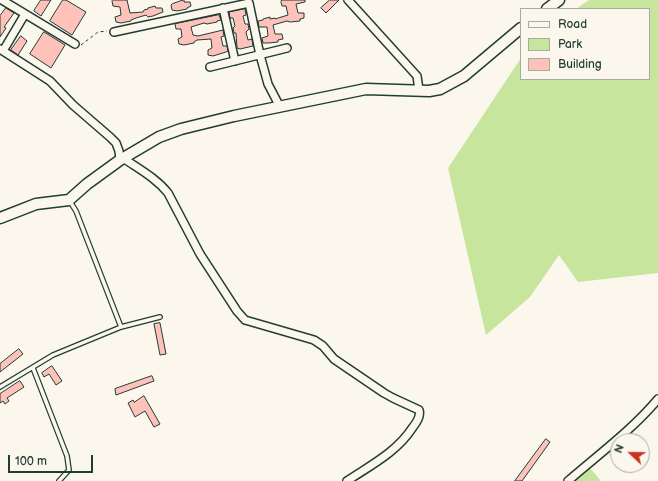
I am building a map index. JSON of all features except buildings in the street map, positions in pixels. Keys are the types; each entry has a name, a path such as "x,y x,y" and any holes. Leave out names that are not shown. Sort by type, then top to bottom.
{"street":[{"path":"2,0 75,44"},
{"path":"350,0 417,76 420,90"},
{"path":"548,8 559,0"},
{"path":"114,32 249,2 260,55 268,84 280,107"},
{"path":"223,8 235,61"},
{"path":"25,14 2,50 50,80 73,105 116,143 122,159 149,175 163,186 200,254 237,311 245,320 314,340 323,346 334,359 384,393 419,410 419,417 409,434 402,442 389,454 346,481"},
{"path":"0,218 36,204 69,200 87,184 122,159 159,137 172,132 234,116 366,89 436,90 447,86 464,76 520,29"},
{"path":"210,67 287,48"},
{"path":"568,481 622,436 648,411 658,399"}],"lane":[{"path":"69,200 76,212 121,327"},
{"path":"0,387 54,355 121,327 160,317"},
{"path":"33,368 67,456 69,470 59,481"}],"path":[{"path":"75,44 79,46 85,43 98,32 114,32"}],"green space":[{"path":"589,0 658,0 658,273 578,282 559,255 530,297 486,335 448,168 520,60 520,80 650,80 650,8 577,8"},
{"path":"590,468 601,481 575,481"}]}
